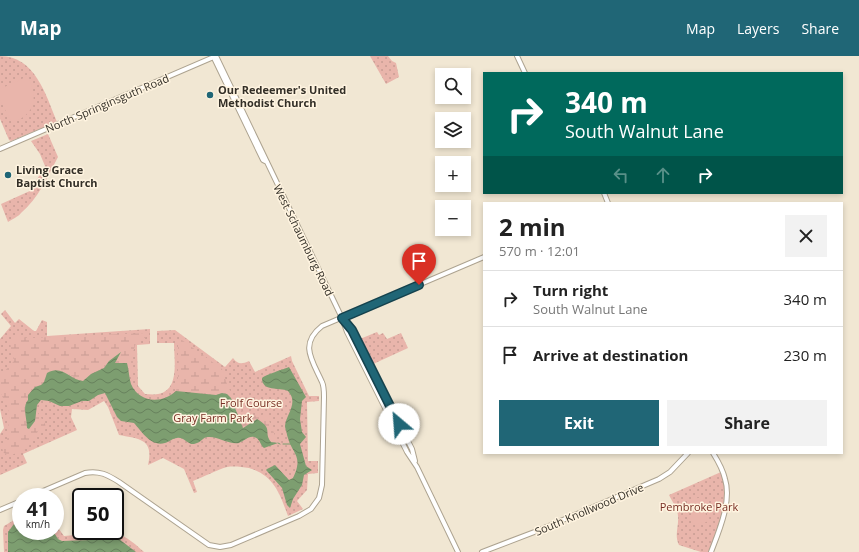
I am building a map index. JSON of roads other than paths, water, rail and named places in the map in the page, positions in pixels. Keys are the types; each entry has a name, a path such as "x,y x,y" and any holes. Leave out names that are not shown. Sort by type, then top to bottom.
{"street":[{"name":"North Springinsguth Road","path":"0,149 215,56"},
{"name":"West Schaumburg Road","path":"215,56 263,160 267,162 342,318 347,332 407,452 417,467 458,552"},
{"path":"517,56 525,72"},
{"path":"51,488 86,474 94,472 104,473 209,545 220,547 234,544 299,516 310,509 318,498 322,485 324,397 322,383 309,354 310,341 315,331 322,326 483,257"},
{"name":"South Knollwood Drive","path":"482,552 544,528 658,479 670,472 687,454"},
{"path":"711,552 726,507 727,495 724,476 714,454"},
{"path":"0,510 12,505"}],"water":[{"path":"121,352 115,363 127,363 131,384 139,395 151,400 158,400 176,391 216,395 222,393 227,394 231,398 243,428 257,419 267,428 268,436 271,442 278,443 264,448 258,439 252,437 239,443 235,443 208,437 194,444 179,438 165,443 155,443 147,438 134,423 121,421 117,417 105,393 98,395 89,401 82,401 69,406 60,406 49,401 41,400 37,405 35,421 29,429 27,428 25,406 28,400 28,395 35,387 44,382 47,373 57,370 62,371 78,380 83,381 91,374 104,368 109,361"},
{"path":"289,367 306,397 302,401 300,419 302,432 306,437 300,444 306,466 312,470 304,475 302,485 293,499 290,508 287,505 282,488 266,470 275,465 289,480 293,478 296,470 296,455 289,442 285,426 292,404 291,395 288,391 268,387 263,382 262,378"},
{"path":"12,527 12,540 120,540 136,552 8,552 8,532"}],"waterway":[{"path":"283,444 291,444"}],"place":[{"name":"Our Redeemer's United Methodist Church","path":"210,95"},
{"name":"Living Grace Baptist Church","path":"8,175"}],"park label":[{"name":"Frolf Course","path":"251,402"},
{"name":"Gray Farm Park","path":"213,417"},
{"name":"Pembroke Park","path":"699,506"}]}
